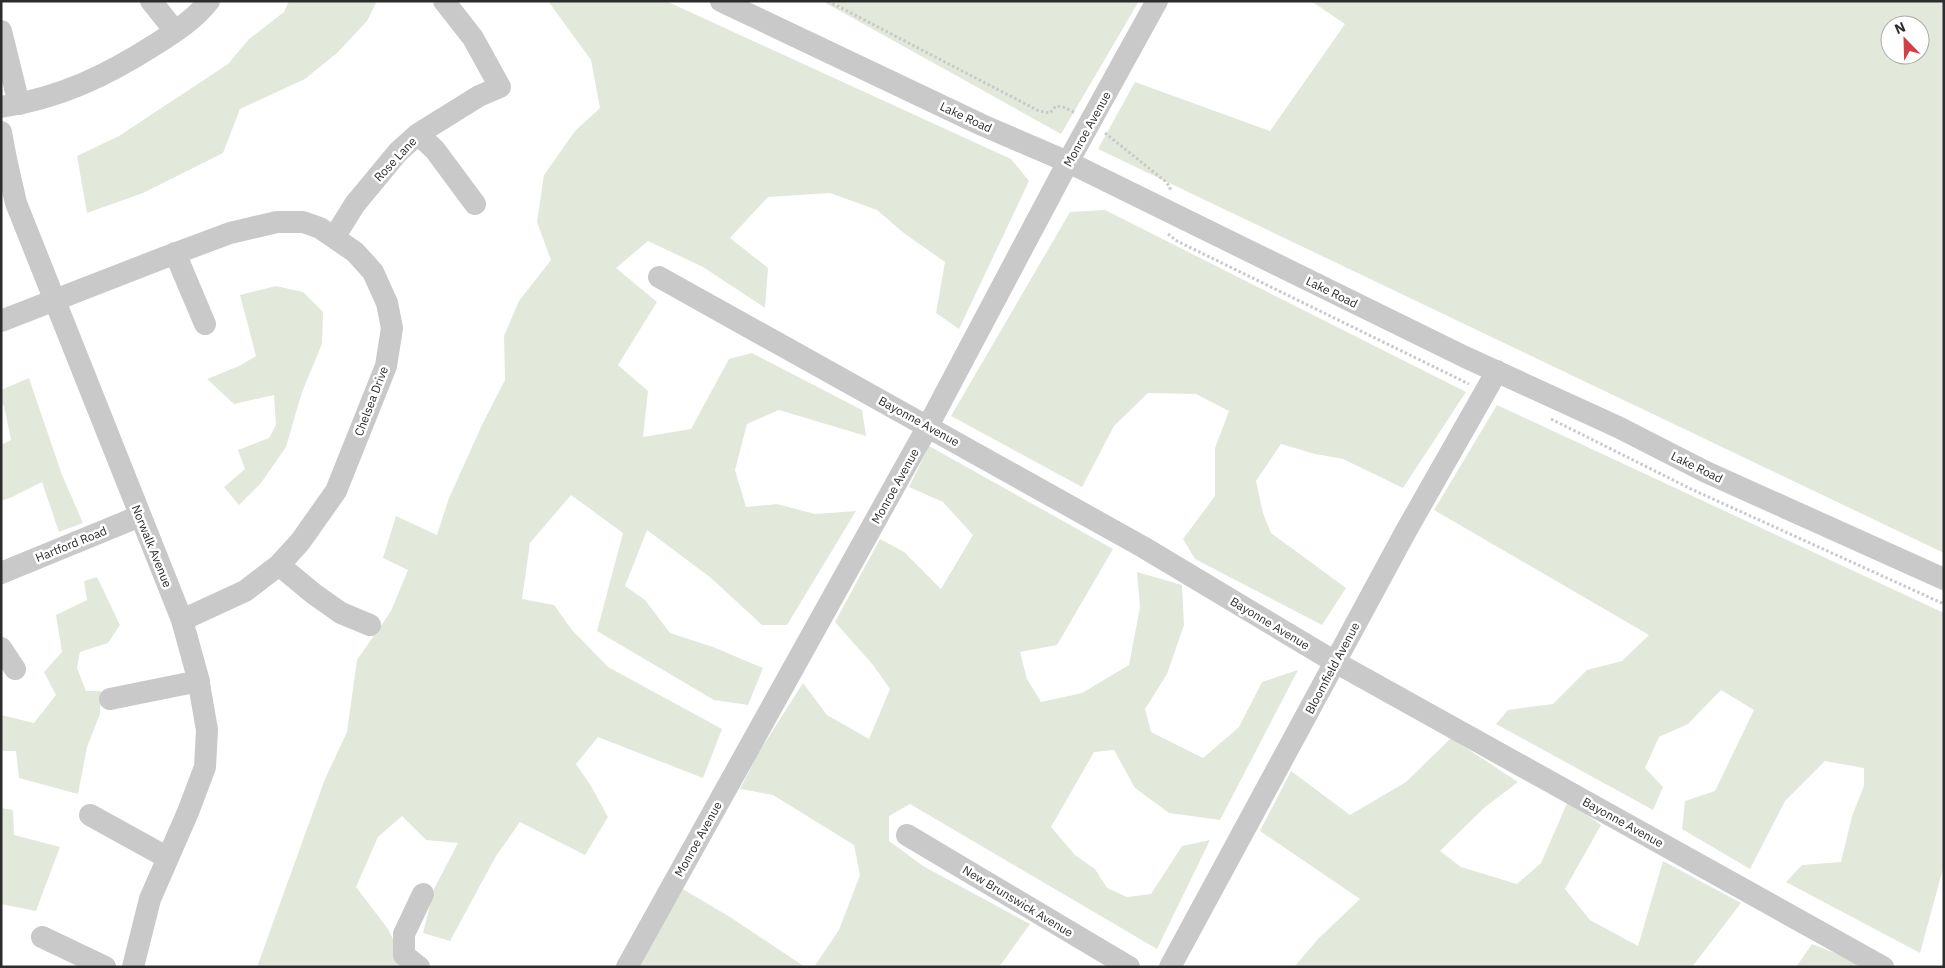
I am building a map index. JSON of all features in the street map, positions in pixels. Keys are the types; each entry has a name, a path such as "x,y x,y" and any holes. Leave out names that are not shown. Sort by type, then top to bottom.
{"street":[{"path":"151,1 175,32"},
{"path":"1,31 10,106 72,89 120,67 175,32 202,10 209,1"},
{"name":"Rose Lane","path":"335,236 355,204 398,152 418,134 480,96 500,87 473,38 444,1"},
{"name":"Lake Road","path":"721,1 982,125 1068,162 1465,357 1618,427 1706,472 1944,579"},
{"path":"748,1 769,25"},
{"name":"Monroe Avenue","path":"627,967 928,426 1068,162 1157,1"},
{"name":"Norwalk Avenue","path":"1,132 16,203 182,620 199,681 207,730 205,767 150,899 133,967"},
{"path":"418,134 435,150 475,204"},
{"name":"Chelsea Drive","path":"1,321 230,233 277,222 303,222 320,228 335,236 355,252 373,272 387,303 392,328 386,366 336,491 300,542 279,565 245,591 182,620"},
{"path":"175,253 205,324"},
{"name":"Bayonne Avenue","path":"659,277 1143,547 1335,662 1882,967"},
{"name":"Bloomfield Avenue","path":"1170,967 1335,662 1497,371"},
{"name":"Hartford Road","path":"1,573 140,516"},
{"path":"279,565 314,594 341,612 370,625"},
{"path":"1,648 15,669"},
{"path":"110,699 199,681"},
{"path":"90,815 168,858"},
{"name":"New Brunswick Avenue","path":"907,835 1129,967"},
{"path":"419,967 404,955 404,934 423,894"},
{"path":"42,937 105,967"}],"path":[{"path":"828,1 1039,111 1050,113 1056,106 1063,107 1081,116"},
{"path":"1101,129 1165,181 1170,187 1170,194"},
{"path":"1165,232 1177,241 1475,387"}],"shaded area":[{"path":"289,1 377,1 367,21 337,53 305,79 240,109 223,153 143,193 87,213 77,156 119,136 228,64 249,39 284,12"},
{"path":"548,1 666,1 1011,159 1029,181 959,329 936,313 945,262 905,234 877,210 830,193 768,197 730,238 768,268 765,308 703,267 648,241 616,268 657,302 618,365 648,391 643,437 691,429 729,359 752,353 862,410 866,436 779,410 747,424 735,470 746,507 777,504 815,514 856,511 787,625 762,625 711,578 647,530 625,586 645,600 670,633 713,647 763,668 748,705 714,700 597,631 623,533 571,495 530,543 522,599 554,605 572,630 608,667 722,729 703,778 598,737 576,764 608,817 585,855 520,822 496,856 450,941 423,933 434,889 458,843 426,840 402,816 378,837 356,887 388,929 401,955 418,967 257,967 325,779 347,732 357,660 391,611 408,570 383,558 396,516 437,535 449,498 505,380 504,336 519,301 551,260 537,222 544,175 575,131 600,108 591,60"},
{"path":"822,1 831,1 849,15 833,1 1139,1 1061,134"},
{"path":"1311,1 1944,1 1944,553 1098,149 1135,82 1270,131 1345,24"},
{"path":"1105,210 1466,392 1403,488 1343,459 1315,454 1281,444 1256,481 1263,513 1271,533 1346,588 1322,625 1195,559 1183,539 1215,496 1215,448 1229,411 1196,394 1148,393 1114,426 1082,487 951,416 1070,212"},
{"path":"276,286 303,292 323,312 322,344 302,392 286,447 261,483 239,505 224,487 245,469 238,450 269,438 276,425 274,395 234,404 207,379 239,366 256,356 240,295"},
{"path":"29,378 62,475 83,523 59,532 42,482 1,501 1,445 11,440 4,406 1,403 1,390"},
{"path":"1497,405 1944,613 1944,865 1920,953 1786,882 1802,865 1841,862 1852,816 1864,786 1864,768 1825,761 1785,801 1750,869 1682,829 1685,801 1715,791 1754,710 1721,690 1688,724 1659,737 1645,768 1663,787 1653,810 1496,724 1508,710 1553,704 1587,670 1622,661 1649,635 1434,510"},
{"path":"929,446 1113,549 1057,645 1020,652 1027,679 1041,702 1082,693 1129,665 1140,607 1137,572 1182,585 1184,625 1167,674 1145,709 1151,732 1203,758 1239,727 1262,682 1298,670 1220,820 1169,813 1135,788 1114,750 1094,752 1051,827 1075,855 1095,869 1107,888 1127,897 1151,894 1182,846 1210,840 1157,949 910,804 889,816 889,841 923,866 1030,924 999,967 814,967 839,930 860,875 854,845 773,795 740,789 757,755 803,683 827,715 869,739 890,689 873,665 835,622 880,539 904,552 941,589 973,535 943,502 909,487"},
{"path":"97,577 120,625 108,643 80,652 77,668 86,691 101,691 100,714 87,747 78,794 19,778 16,751 1,751 1,715 34,723 56,695 44,672 62,652 56,615 87,600 84,581"},
{"path":"1451,738 1518,782 1484,808 1440,851 1461,867 1517,884 1541,863 1568,801 1601,825 1565,889 1590,920 1638,946 1663,861 1741,903 1692,967 1294,967 1318,939 1360,899 1260,831 1291,771 1350,815 1406,782"},
{"path":"1,808 13,810 14,835 60,847 36,911 1,904"},
{"path":"681,888 730,917 805,967 637,967"},
{"path":"1812,944 1870,967 1796,967"}]}
